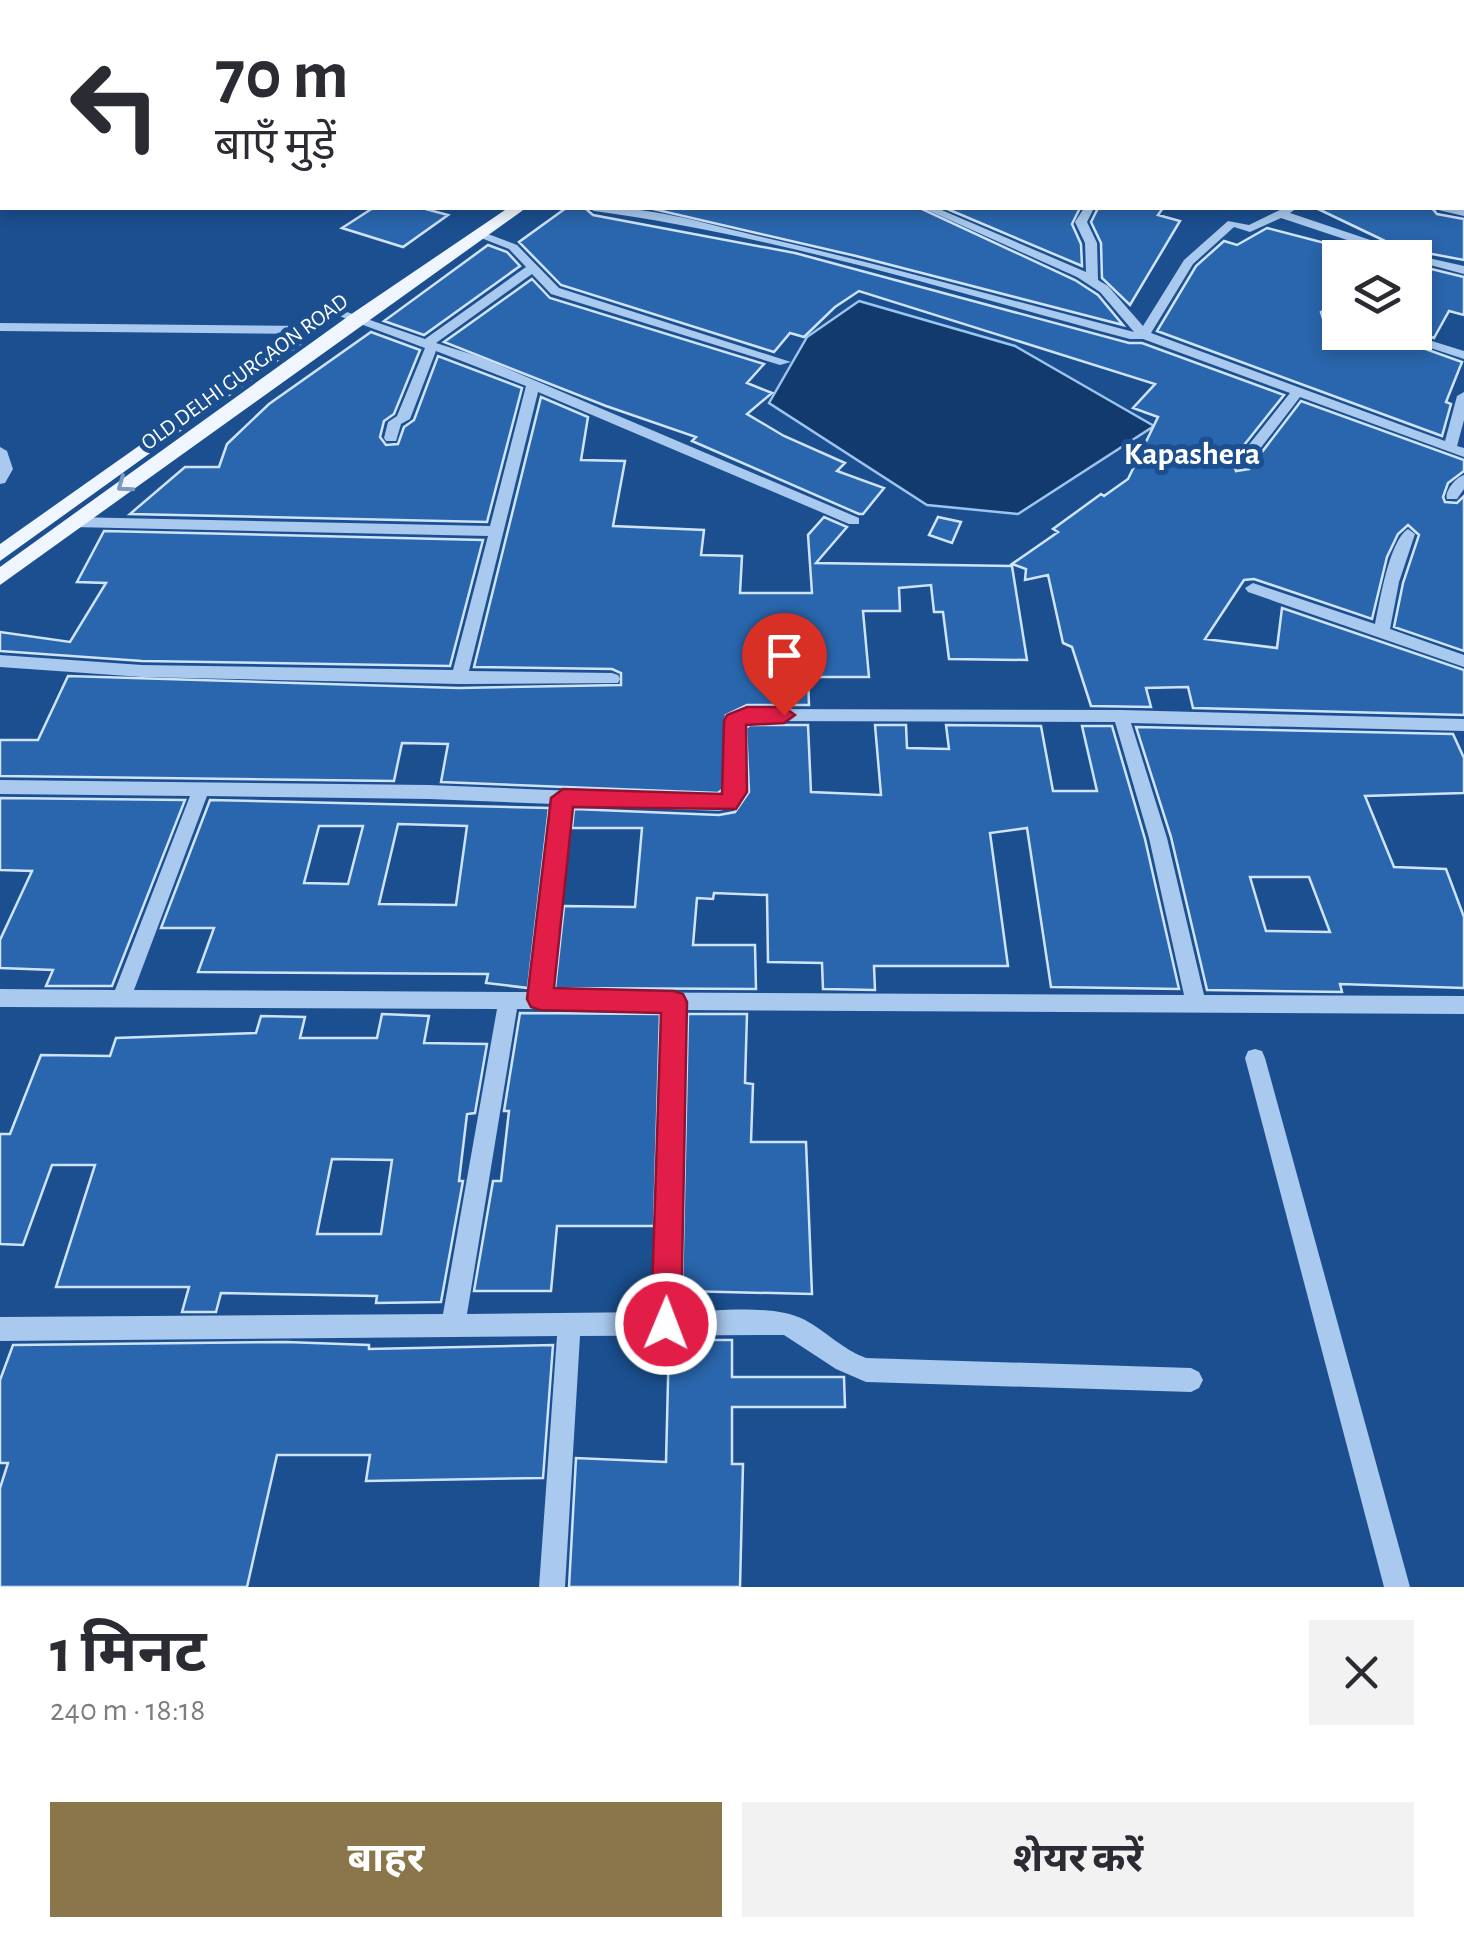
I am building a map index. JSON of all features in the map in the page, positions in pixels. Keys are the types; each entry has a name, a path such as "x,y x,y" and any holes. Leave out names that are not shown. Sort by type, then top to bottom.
{"main road":[{"name":"OLD DELHI GURGAON ROAD","path":"0,578 490,210"},
{"name":"OLD DELHI GURGAON ROAD","path":"0,554 311,330 346,316 515,210"}],"street":[{"path":"609,210 655,216 868,265 1117,335 1144,334 1457,450 1464,396"},
{"path":"934,210 1044,254 1092,280 1118,302 1144,334"},
{"path":"1088,210 1081,222 1090,243 1092,280"},
{"path":"1144,334 1188,262 1232,223 1250,230 1286,211 1366,240"},
{"path":"480,234 512,247 530,270 555,291 785,362"},
{"path":"1432,262 1464,270"},
{"path":"391,438 395,422 403,419 429,345 530,270"},
{"path":"346,316 533,385 854,521"},
{"path":"0,327 311,330"},
{"path":"1432,345 1464,355"},
{"path":"459,678 533,385"},
{"path":"1241,464 1298,390"},
{"path":"0,480 2,459"},
{"path":"1452,496 1464,478"},
{"path":"72,522 495,531"},
{"path":"1382,632 1391,582 1408,534"},
{"path":"1253,588 1464,660"},
{"path":"0,661 142,671 612,679"},
{"path":"0,788 728,803 736,792 735,721 747,715 1122,716 1464,725"},
{"path":"1122,716 1158,838 1196,1005"},
{"path":"122,996 201,790"},
{"path":"540,999 563,798"},
{"path":"0,998 1464,1004"},
{"path":"453,1326 509,999"},
{"path":"666,1324 674,1002"},
{"path":"1255,1058 1397,1587"},
{"path":"0,1329 784,1323 801,1328 850,1366 884,1372 1192,1380"},
{"path":"552,1587 569,1326"}],"water":[{"path":"859,301 1015,346 1154,426 1018,514 927,505 769,403 807,337"}],"building":[{"path":"370,210 429,210 448,215 403,247 342,228"},
{"path":"563,210 587,210 593,215 795,253 1129,343 1142,343 1284,395 1233,459 1236,471 1249,469 1301,401 1464,460 1464,471 1448,483 1443,497 1445,502 1457,503 1464,496 1464,651 1394,627 1419,535 1408,525 1398,534 1387,557 1372,619 1254,579 1244,580 1205,639 1277,648 1282,608 1464,670 1464,715 1193,708 1188,687 1146,688 1151,707 1091,706 1072,647 1063,643 1048,575 1025,580 1026,569 1012,564 1058,532 1053,529 1128,479 1158,417 1133,408 1155,384 859,291 835,307 804,337 790,333 774,352 561,285 519,242"},
{"path":"658,210 924,210 1075,280 1098,295 1123,325"},
{"path":"950,210 1079,210 1072,224 1081,244 1082,266"},
{"path":"1097,210 1162,210 1158,215 1180,221 1130,305 1102,278 1101,243 1091,222"},
{"path":"1320,210 1434,210 1464,219 1464,260 1432,254 1432,240 1383,240"},
{"path":"1267,228 1322,242 1322,350 1428,350 1462,362 1446,402 1451,404 1442,436 1157,331 1196,266 1224,241 1237,245"},
{"path":"488,245 507,252 520,266 424,335 384,321"},
{"path":"1432,269 1464,277 1464,315 1449,311 1434,338"},
{"path":"532,279 550,298 764,364 747,383 772,393 747,414 784,436 845,463 837,471 884,488 859,514 692,441 696,437 444,342"},
{"path":"371,332 420,350 394,414 384,421 380,437 386,445 398,444 404,427 414,420 438,356 522,388 487,522 130,514 185,467 219,467 227,444 269,404"},
{"path":"541,397 588,417 581,460 625,461 613,526 704,530 701,555 742,556 740,593 812,593 808,535 824,517 847,527 816,563 1012,566 1027,660 949,659 943,612 934,612 931,585 899,588 900,611 863,611 869,677 808,677 809,705 747,705 726,715 723,789 718,793 441,782 448,744 402,743 394,781 0,776 0,740 38,740 68,676 459,688 621,685 621,673 612,669 474,667"},
{"path":"938,517 961,522 952,543 929,535"},
{"path":"104,531 483,540 450,666 142,661 0,651 0,632 70,642 106,583 77,582"},
{"path":"808,725 811,792 881,795 875,725 906,725 907,748 949,749 946,725 1041,726 1053,791 1097,791 1082,726 1112,726 1145,839 1179,989 1051,987 1027,828 990,833 1008,966 874,966 875,990 823,989 822,963 768,962 767,895 714,893 713,899 697,898 693,945 755,945 756,989 555,988 564,906 635,907 642,828 572,828 574,809 719,815 735,812 749,792 746,728"},
{"path":"1136,727 1453,734 1464,758 1464,793 1365,796 1394,867 1446,869 1464,917 1464,988 1340,984 1342,992 1207,990 1171,837","holes":["1250,877 1309,877 1330,932 1266,931"]},
{"path":"0,798 185,800 112,986 46,986 53,970 0,968 0,940 32,871 0,870"},
{"path":"210,800 549,808 528,988 486,983 488,974 198,972 214,928 161,928","holes":["398,824 467,826 456,905 379,904","319,826 363,826 348,884 304,883"]},
{"path":"520,1013 660,1014 654,1226 557,1226 551,1291 474,1291 493,1181 501,1181 509,1111 504,1111"},
{"path":"382,1014 429,1016 424,1043 487,1044 475,1113 467,1114 459,1181 463,1181 441,1302 376,1303 377,1296 221,1293 216,1312 182,1312 189,1287 56,1287 95,1165 52,1165 23,1245 0,1244 0,1134 10,1134 41,1055 110,1056 116,1038 256,1033 261,1016 305,1017 300,1038 377,1038","holes":["332,1159 392,1160 381,1234 317,1234"]},
{"path":"688,1014 747,1014 745,1083 753,1084 751,1142 806,1142 812,1294 682,1291"},
{"path":"669,1340 732,1340 732,1377 844,1377 845,1407 732,1407 732,1464 743,1464 740,1587 569,1587 576,1458 666,1462"},
{"path":"13,1345 369,1345 369,1349 553,1345 543,1478 366,1481 370,1455 277,1455 247,1587 0,1587 0,1488 8,1463 0,1463 0,1380"}],"district":[{"name":"Kapashera","path":"1192,453"}],"route":[{"path":"666,1324 674,1002 540,999 563,798 728,803 736,792 735,721 747,715 784,715"}]}
